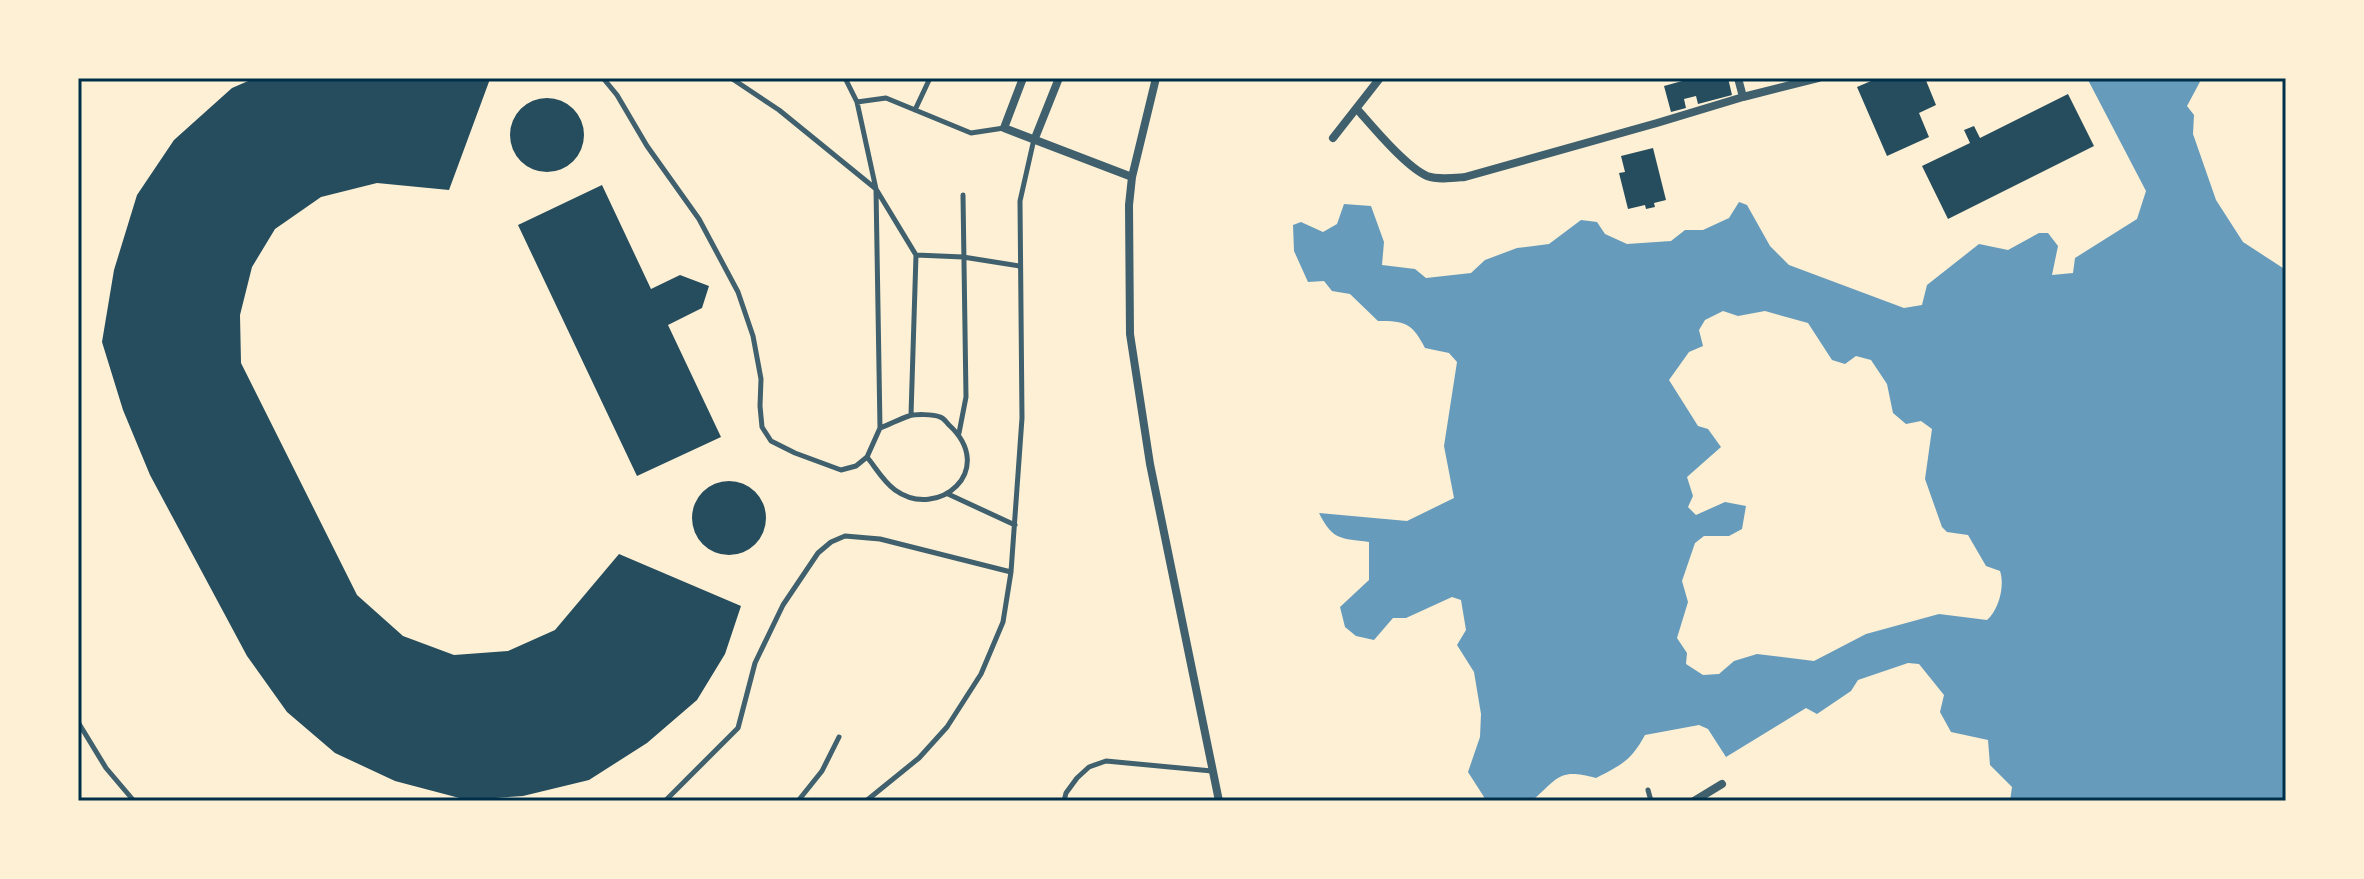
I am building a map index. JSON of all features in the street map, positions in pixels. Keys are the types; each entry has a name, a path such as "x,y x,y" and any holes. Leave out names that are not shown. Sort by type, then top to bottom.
{"street":[{"path":"1023,78 1004,128 1132,177"},
{"path":"1035,138 1059,78"},
{"path":"1156,78 1132,177 1129,205 1130,334 1150,464 1219,801"},
{"path":"1333,138 1380,78"},
{"path":"1738,78 1743,97"},
{"path":"1357,109 1415,168 1429,177 1465,177 1818,78"},
{"path":"1694,801 1722,784"}],"lane":[{"path":"603,78 699,219 738,292 753,336 761,379 760,416 766,435 771,441 795,453 841,470 856,466 867,457 880,428 876,189 857,102 845,78"},
{"path":"731,78 779,110 876,189 916,255 911,415"},
{"path":"915,110 930,78"},
{"path":"857,102 886,98 971,133 1004,128"},
{"path":"866,801 919,758 947,727 981,674 1003,622 1011,572 1022,418 1020,201 1035,138"},
{"path":"959,434 966,397 963,195"},
{"path":"916,255 963,257 1019,266"},
{"path":"867,457 884,480 898,492 913,498 930,499 948,494 967,472 968,454 959,434 940,417 911,415 880,428"},
{"path":"948,494 1015,525"},
{"path":"665,801 738,728 755,663 783,605 818,553 831,542 845,536 880,539 1011,572"},
{"path":"78,722 99,758 134,801"},
{"path":"798,801 822,771 839,737"},
{"path":"1064,801 1077,778 1089,767 1106,761 1212,771"},
{"path":"1648,790 1651,801"}],"water":[{"path":"2087,78 2202,78 2187,106 2194,115 2193,134 2216,200 2243,242 2286,270 2286,801 2010,801 2012,787 1990,765 1988,740 1951,732 1940,712 1944,695 1919,664 1908,663 1858,680 1851,691 1817,714 1806,708 1726,757 1708,729 1699,725 1645,735 1630,757 1612,769 1596,778 1574,774 1560,777 1532,801 1483,801 1484,797 1468,772 1480,737 1481,714 1474,672 1457,645 1466,630 1461,600 1452,597 1406,618 1393,618 1374,640 1356,636 1345,627 1340,607 1369,580 1369,542 1339,536 1329,529 1319,513 1407,521 1454,498 1444,446 1457,362 1449,353 1425,348 1407,325 1378,321 1350,294 1332,291 1324,281 1308,282 1294,251 1293,225 1301,222 1323,232 1337,224 1344,204 1371,206 1384,242 1382,265 1415,269 1426,278 1471,273 1485,260 1517,248 1549,244 1581,220 1597,222 1605,234 1627,244 1671,241 1685,230 1703,230 1729,218 1739,202 1747,205 1770,246 1789,265 1904,308 1922,305 1927,285 1979,244 2008,250 2039,233 2048,233 2058,246 2052,275 2073,273 2075,258 2137,219 2146,191","holes":["1723,311 1738,316 1765,311 1808,323 1832,360 1845,364 1856,356 1871,360 1887,384 1893,413 1906,424 1921,421 1932,429 1925,479 1942,527 1947,532 1968,535 1986,566 2000,571 2000,597 1987,620 1939,614 1866,634 1814,661 1757,654 1734,661 1719,674 1703,675 1686,664 1687,653 1677,638 1688,602 1682,581 1695,543 1704,536 1729,536 1742,529 1746,506 1725,502 1696,515 1688,507 1693,496 1687,477 1721,447 1708,429 1698,426 1669,380 1689,352 1703,346 1699,330 1705,320"]}],"building":[{"path":"255,78 490,79 449,190 377,183 321,197 275,229 252,267 240,315 241,363 357,595 403,636 454,655 508,651 555,630 619,554 741,606 725,654 697,700 647,743 589,780 523,796 467,800 395,781 335,753 287,712 247,656 150,475 123,410 102,342 114,270 137,195 174,140 232,88"},
{"path":"1693,78 1728,78 1732,95 1698,104 1696,96 1684,99 1686,108 1671,112 1664,86"},
{"path":"1878,78 1925,78 1936,105 1919,113 1929,137 1887,156 1857,87"},
{"path":"2068,94 2094,146 1948,219 1922,166 1970,143 1964,130 1974,126 1980,138"},
{"path":"547,98 561,101 573,109 581,121 584,135 581,149 573,161 561,169 547,172 533,169 521,161 513,149 510,135 513,121 521,109 533,101"},
{"path":"1653,148 1666,200 1654,203 1655,207 1646,209 1645,205 1628,209 1619,173 1625,172 1621,156"},
{"path":"602,185 651,289 680,275 709,286 702,308 668,325 721,437 637,476 518,225"},
{"path":"722,481 736,481 750,487 760,497 766,518 760,539 750,549 736,555 722,555 708,549 698,539 692,525 692,511 698,497 708,487"}]}
